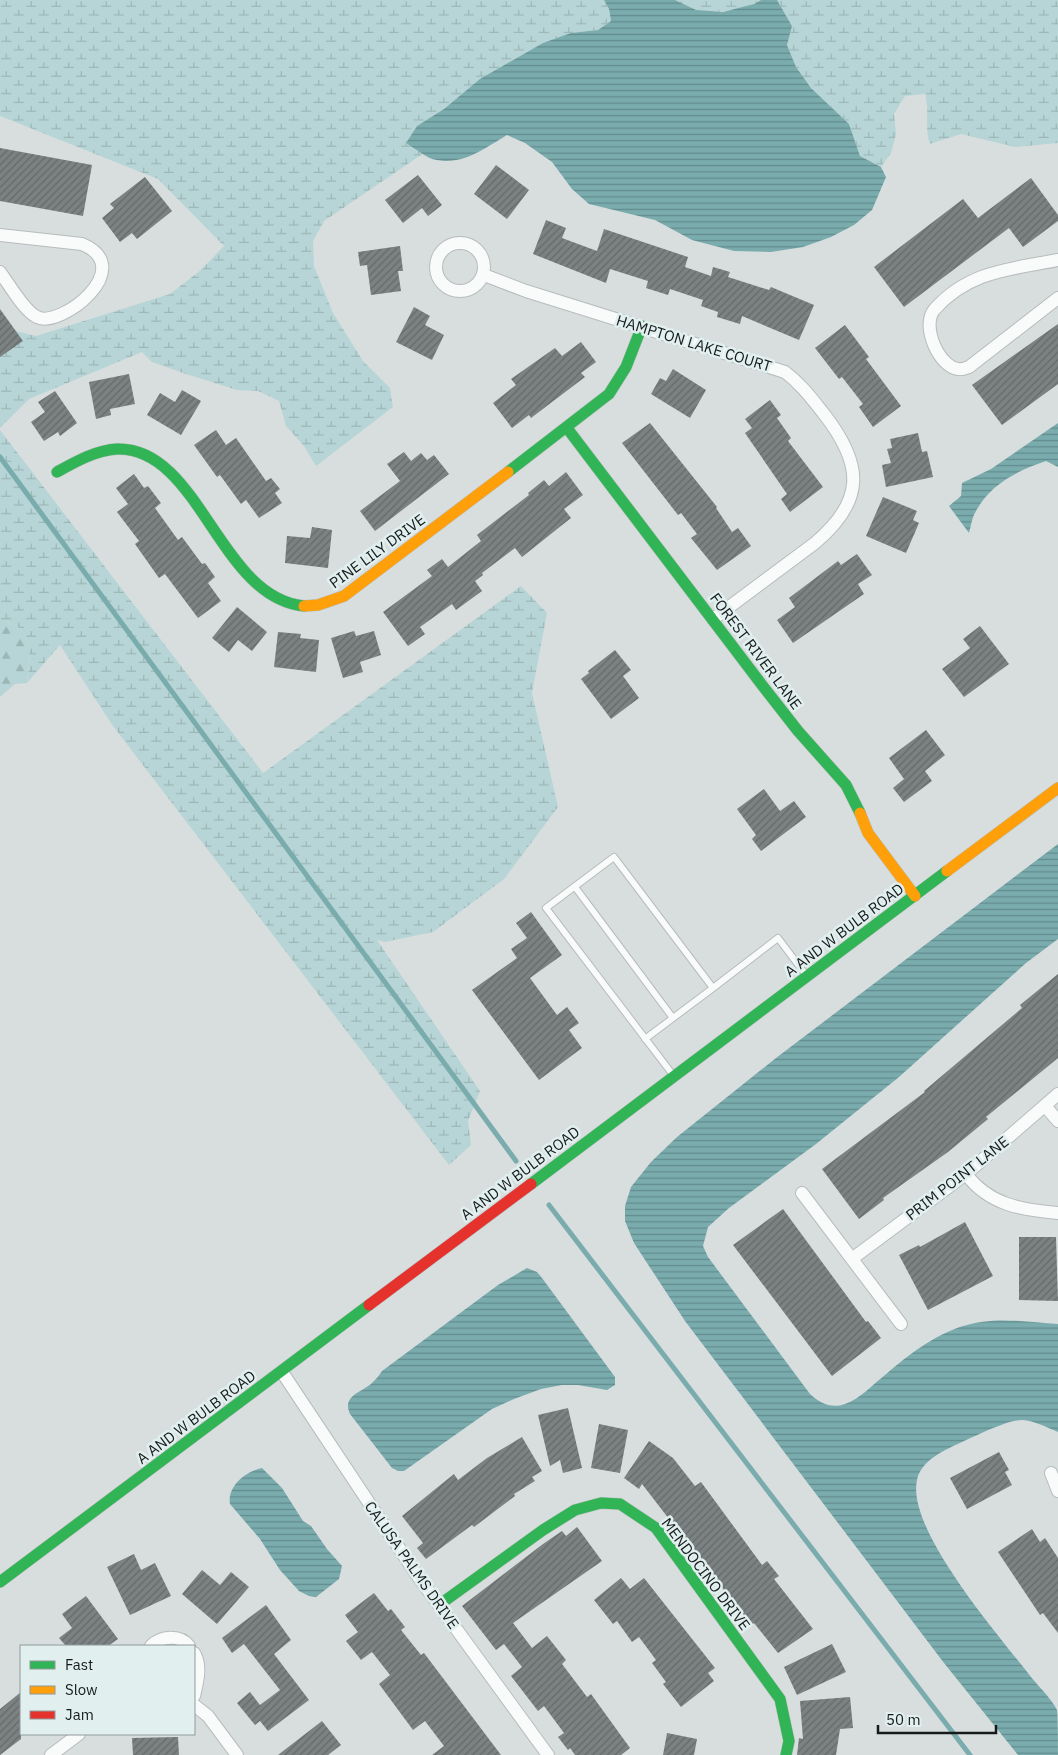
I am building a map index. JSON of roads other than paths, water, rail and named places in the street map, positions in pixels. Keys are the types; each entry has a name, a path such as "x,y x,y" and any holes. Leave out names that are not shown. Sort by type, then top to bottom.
{"street":[{"path":"0,235 82,244 89,247 100,260 102,278 97,287 64,314 46,319 37,317 28,309 0,272"},
{"path":"1058,260 990,272 975,279 949,296 929,318 932,341 941,356 952,368 960,370 969,367 1058,298"},
{"name":"HAMPTON LAKE COURT","path":"484,275 785,372 800,384 844,441 851,459 854,476 851,496 843,514 831,530 713,619"},
{"name":"PINE LILY DRIVE","path":"57,472 89,454 104,449 123,448 140,451 158,461 172,474 261,589 285,603 305,607 325,604 344,596 567,428 614,390 623,375 642,326"},
{"name":"FOREST RIVER LANE","path":"567,428 798,731 842,779 856,801 868,833 915,896"},
{"name":"A AND W BULB ROAD","path":"0,1582 1058,788"},
{"name":"PRIM POINT LANE","path":"853,1258 966,1174 1058,1094"},
{"path":"1046,1106 1058,1121"},
{"path":"966,1174 975,1186 989,1198 1012,1207 1058,1213"},
{"path":"802,1193 901,1324"},
{"name":"CALUSA PALMS DRIVE","path":"282,1372 439,1605 548,1755"},
{"path":"1051,1473 1058,1491"},
{"name":"MENDOCINO DRIVE","path":"439,1605 575,1510 601,1503 620,1504 656,1528 780,1698 789,1741 786,1755"},
{"path":"153,1645 169,1638 177,1638 188,1645"},
{"path":"195,1654 198,1659 198,1678 195,1692"},
{"path":"195,1706 208,1716 237,1755"},
{"path":"51,1755 78,1735"}],"lane":[{"path":"673,1076 546,908 614,857 713,988"},
{"path":"575,887 673,1018"},
{"path":"645,1039 778,938 807,977"}],"waterway":[{"path":"0,457 516,1161"},
{"path":"549,1205 970,1755"}]}
